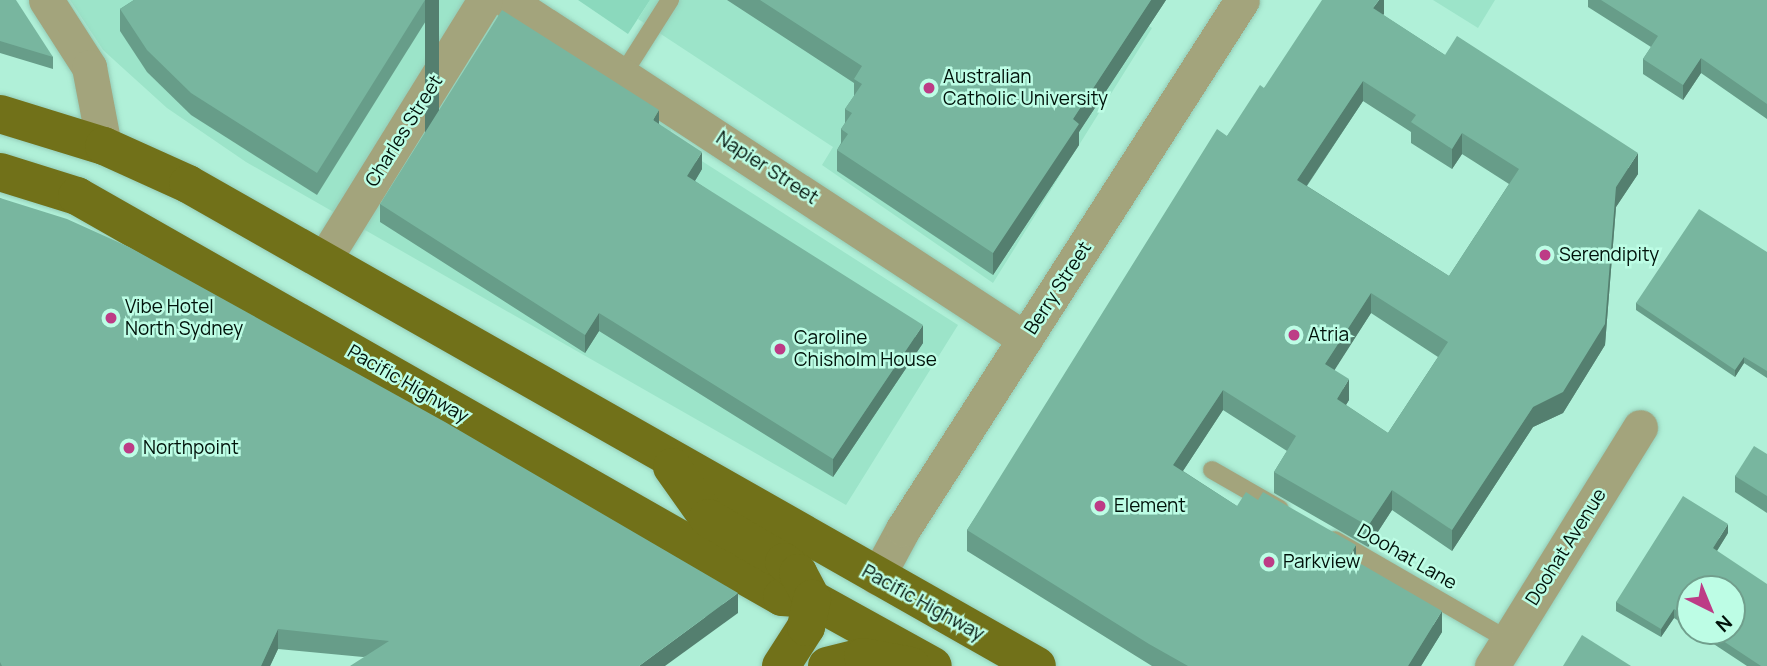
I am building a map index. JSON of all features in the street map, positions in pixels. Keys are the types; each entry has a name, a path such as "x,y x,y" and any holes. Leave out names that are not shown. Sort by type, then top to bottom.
{"main road":[{"name":"Pacific Highway","path":"0,114 104,146 188,184 1037,666"},
{"name":"Pacific Highway","path":"0,172 77,196 782,597 812,599 933,666"},
{"name":"Pacific Highway","path":"664,456 708,518 784,562 798,573 812,599"},
{"path":"780,666 807,627 812,599"},
{"path":"827,666 863,657 911,666"}],"street":[{"path":"46,0 89,67 104,146"},
{"name":"Charles Street","path":"323,261 485,0"},
{"name":"Napier Street","path":"507,0 1025,339"},
{"name":"Berry Street","path":"877,577 903,529 1242,0"},
{"name":"Doohat Avenue","path":"1500,653 1640,427"}],"lane":[{"path":"623,74 670,0"},
{"path":"1212,470 1294,517"},
{"name":"Doohat Lane","path":"1318,531 1500,653"}],"shaded area":[{"path":"70,0 477,0 670,124 672,142 958,325 846,505 246,162 167,108 103,50"},
{"path":"578,0 650,0 628,34"},
{"name":"Australian Catholic University","path":"650,0 1108,0 1152,28 993,283 822,165 833,147 638,19"},
{"path":"1433,0 1495,0 1478,28"}],"building":[{"path":"0,0 16,0 53,57 0,41"},
{"path":"134,0 425,0 317,173 191,93 147,50 120,9"},
{"name":"Australian Catholic University","path":"760,0 1151,0 1073,119 1079,124 993,253 837,150 848,134 841,129 852,113 845,109 862,84 854,79 862,66"},
{"path":"1322,0 1379,0 1373,8 1445,55 1457,36 1638,153 1616,187 1605,324 1563,392 1533,407 1452,530 1392,490 1368,526 1274,472 1296,436 1223,390 1173,465 1237,506 1246,492 1258,500 1263,492 1356,545 1349,557 1442,611 1408,666 1188,666 967,530 1217,129 1227,136 1260,85 1264,88","holes":["1363,81 1416,115 1411,122 1452,149 1462,133 1519,169 1449,276 1297,180","1371,293 1448,342 1388,433 1337,399 1349,379 1325,364"]},
{"path":"1601,0 1767,0 1767,104 1701,58 1683,85 1643,59 1658,36"},
{"path":"502,10 659,110 653,120 702,152 687,176 923,325 833,459 599,313 585,335 380,204"},
{"path":"0,198 67,219 129,247 445,422 738,593 639,666 350,666 389,641 278,629 261,666 2,666"},
{"path":"1699,209 1767,252 1767,371 1744,357 1735,370 1636,303"},
{"path":"1754,446 1767,454 1767,496 1735,476"},
{"path":"1683,496 1728,524 1713,548 1767,584 1767,666 1761,666 1729,645 1746,645 1746,575 1676,575 1676,610 1674,609 1661,629 1616,602"},
{"path":"1582,635 1631,666 1563,666"}],"place":[{"name":"Australian Catholic University","path":"929,88"},
{"name":"Serendipity","path":"1545,255"},
{"name":"Vibe Hotel North Sydney","path":"111,318"},
{"name":"Atria","path":"1294,335"},
{"name":"Caroline Chisholm House","path":"780,349"},
{"name":"Northpoint","path":"129,448"},
{"name":"Element","path":"1100,506"},
{"name":"Parkview","path":"1269,562"}]}
